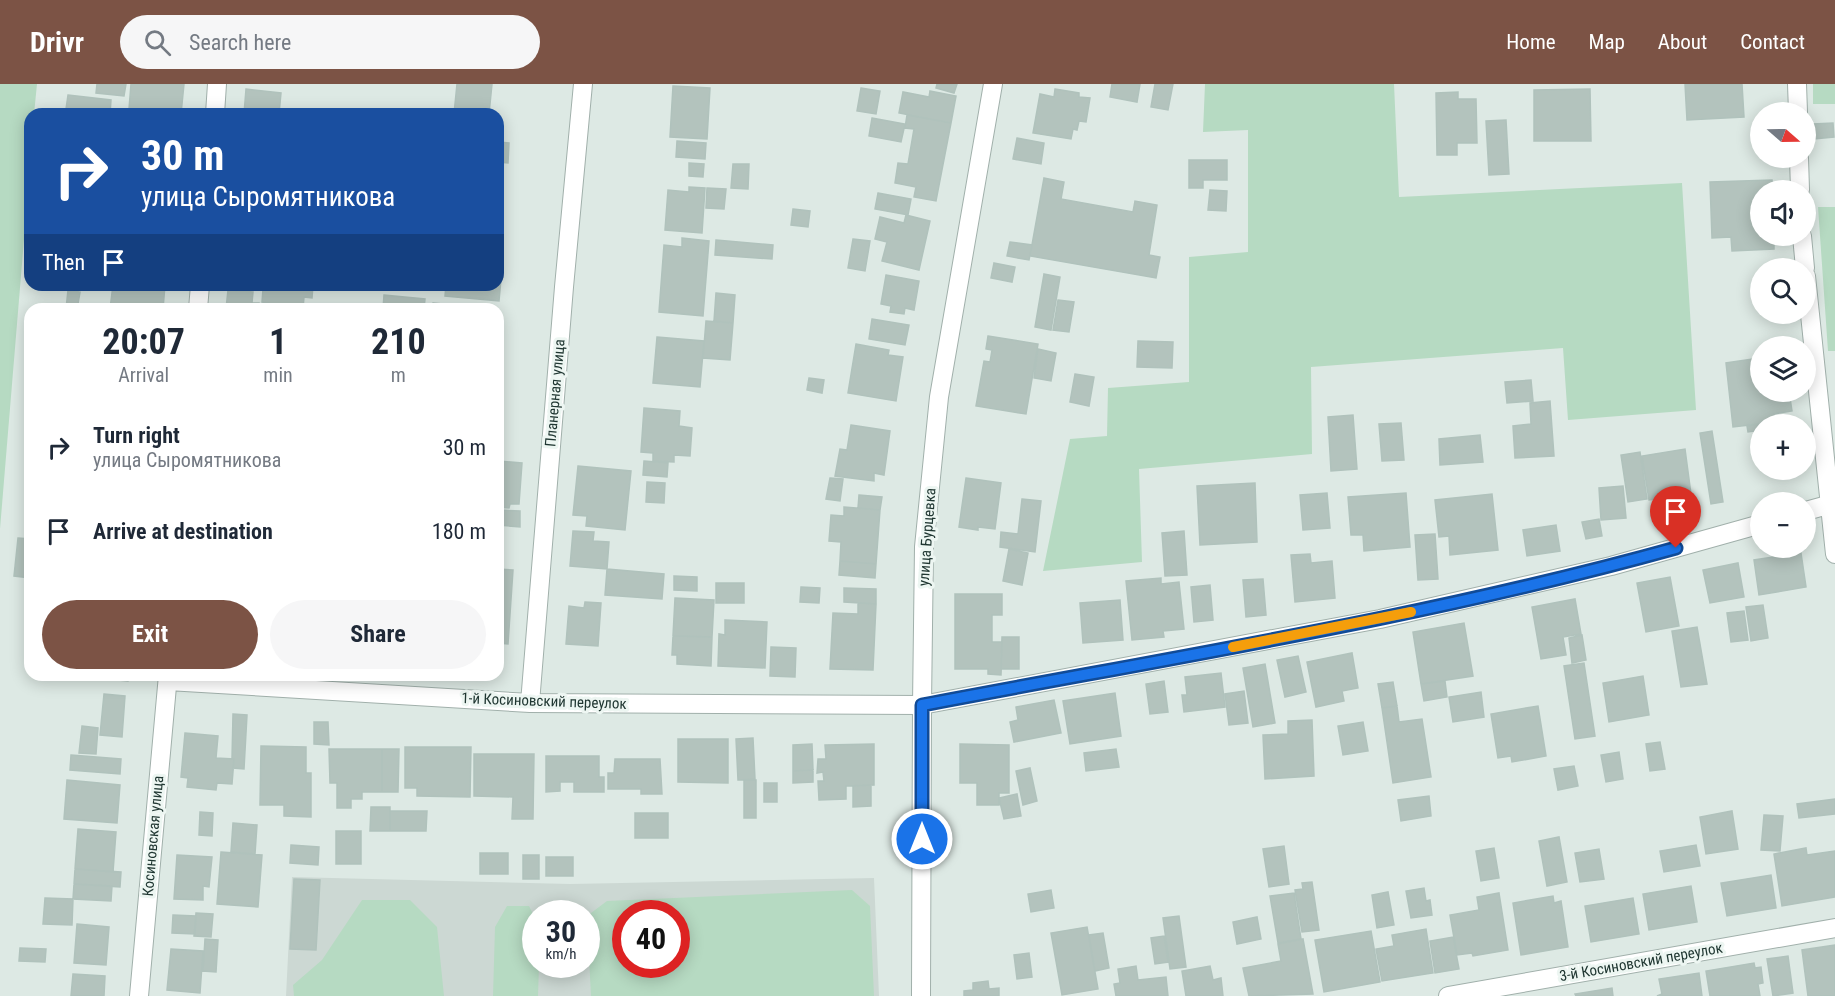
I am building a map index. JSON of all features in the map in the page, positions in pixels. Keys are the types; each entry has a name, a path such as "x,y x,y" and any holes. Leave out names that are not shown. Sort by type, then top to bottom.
{"street":[{"path":"215,108 217,84"},
{"name":"Планерная улица","path":"530,703 583,84"},
{"name":"улица Бурцевка","path":"921,996 924,547 939,397 993,84"},
{"path":"1797,84 1798,102"},
{"path":"1811,324 1832,504 1835,554"},
{"path":"1816,508 1832,504"},
{"name":"1-й Косиновский переулок","path":"211,681 530,703 922,705 1380,619 1611,566 1750,527"},
{"name":"Косиновская улица","path":"139,996 168,681"},
{"name":"3-й Косиновский переулок","path":"1448,996 1835,928"}],"shaded area":[{"path":"292,877 570,884 874,878 879,996 286,996"}],"green space":[{"path":"0,84 37,84 35,108 24,108 24,239 0,529"},
{"path":"1205,84 1394,84 1399,197 1682,183 1696,410 1568,420 1563,348 1311,367 1312,454 1139,469 1142,562 1043,571 1070,439 1107,436 1108,388 1189,382 1189,257 1248,252 1248,130 1203,132"},
{"path":"1813,84 1835,84 1835,104 1813,102"},
{"path":"1818,207 1835,207 1835,351 1828,351"},
{"path":"852,890 870,906 874,996 591,996 590,978 600,978 600,906 607,901 612,901 612,978 690,978 690,900 629,900"},
{"path":"362,900 410,900 437,927 444,996 294,996 293,985 322,960"},
{"path":"507,906 522,906 522,978 539,978 538,996 493,996 495,927"}],"building":[{"path":"97,84 126,84 124,96 96,93"},
{"path":"131,84 184,84 182,108 129,108"},
{"path":"457,84 492,84 490,108 455,108"},
{"path":"937,84 957,84 954,93 936,88"},
{"path":"1112,84 1140,84 1137,102 1110,97"},
{"path":"1155,84 1173,84 1168,110 1151,107"},
{"path":"1685,84 1742,84 1744,117 1687,120"},
{"path":"673,86 710,88 707,139 670,137"},
{"path":"861,88 880,91 876,114 857,111"},
{"path":"246,89 281,93 280,108 244,108"},
{"path":"1055,89 1079,93 1079,97 1090,98 1086,122 1079,121 1077,130 1073,129 1071,139 1033,133 1040,94 1054,97"},
{"path":"1590,89 1591,141 1534,141 1534,90"},
{"path":"930,91 956,96 951,123 899,113 903,92 929,97"},
{"path":"1458,92 1458,99 1476,99 1477,143 1457,143 1457,155 1437,155 1436,93"},
{"path":"68,95 111,100 110,108 66,108"},
{"path":"907,115 951,123 936,201 914,197 916,187 895,183 898,163 908,164 914,129 905,128"},
{"path":"872,118 905,124 901,142 869,136"},
{"path":"1506,120 1509,174 1489,175 1486,121"},
{"path":"1833,123 1834,137 1816,139 1816,124"},
{"path":"1017,138 1044,143 1041,164 1013,159"},
{"path":"677,141 706,143 705,159 676,157"},
{"path":"504,143 509,143 508,163 504,163"},
{"path":"1189,160 1227,160 1227,180 1203,180 1203,188 1189,188"},
{"path":"689,163 704,164 703,177 689,176"},
{"path":"733,164 749,164 748,189 731,188"},
{"path":"1044,178 1064,182 1061,199 1133,212 1135,201 1157,205 1149,255 1160,257 1156,278 1030,256"},
{"path":"1750,181 1750,246 1774,246 1774,249 1732,251 1731,237 1712,238 1710,182"},
{"path":"689,187 705,188 702,233 665,230 668,190 689,192"},
{"path":"707,188 726,189 724,209 706,208"},
{"path":"1210,190 1227,191 1226,211 1208,210"},
{"path":"878,193 911,199 908,215 875,209"},
{"path":"793,209 810,211 808,227 791,225"},
{"path":"906,215 930,221 919,270 882,261 887,242 875,239 880,217 904,223"},
{"path":"682,238 709,241 703,316 659,312 664,245 682,247"},
{"path":"853,239 870,241 865,271 848,268"},
{"path":"716,240 773,245 772,259 715,255"},
{"path":"1010,242 1032,245 1029,260 1007,256"},
{"path":"994,263 1015,267 1012,282 991,278"},
{"path":"1044,274 1060,277 1051,330 1035,327"},
{"path":"886,275 919,281 914,310 905,308 904,314 890,312 891,306 881,304"},
{"path":"68,291 80,292 78,303 67,303"},
{"path":"112,291 164,291 164,303 111,303"},
{"path":"228,291 253,292 252,303 227,303"},
{"path":"263,291 313,291 312,298 304,297 304,303 262,302"},
{"path":"445,291 500,291 499,301 445,296"},
{"path":"716,293 735,295 733,323 714,321"},
{"path":"384,295 425,299 425,303 383,303"},
{"path":"1058,300 1074,302 1069,332 1053,330"},
{"path":"872,319 909,325 905,345 869,339"},
{"path":"706,321 733,323 730,360 703,358"},
{"path":"988,336 1038,344 1026,414 976,406 984,361 990,362 992,350 986,349"},
{"path":"657,337 704,341 700,387 653,383"},
{"path":"1138,341 1173,342 1172,368 1137,367"},
{"path":"856,344 889,350 888,355 903,357 896,401 848,393"},
{"path":"1038,349 1056,353 1051,381 1034,378"},
{"path":"1750,359 1750,402 1791,402 1792,411 1750,414 1750,425 1733,427 1726,363"},
{"path":"1075,374 1094,377 1089,406 1070,402"},
{"path":"809,378 824,380 822,393 807,390"},
{"path":"1531,380 1533,401 1507,403 1505,382"},
{"path":"1550,401 1554,456 1515,458 1513,426 1531,424 1530,403"},
{"path":"644,408 680,411 679,426 692,428 690,456 674,455 674,462 653,461 653,453 641,452"},
{"path":"1353,415 1357,469 1331,471 1328,417"},
{"path":"1401,423 1404,460 1382,461 1379,424"},
{"path":"851,425 890,431 884,475 874,473 874,481 835,476 840,449 847,450"},
{"path":"1712,431 1723,502 1711,504 1700,433"},
{"path":"1480,435 1483,462 1440,465 1439,439"},
{"path":"1685,449 1693,509 1658,514 1656,499 1649,500 1642,456"},
{"path":"1640,452 1647,499 1628,502 1621,455"},
{"path":"644,461 668,463 667,477 643,475"},
{"path":"504,462 522,463 519,504 510,504 509,508 504,508"},
{"path":"578,466 631,471 625,530 586,526 587,516 573,515"},
{"path":"830,478 843,479 840,501 826,499"},
{"path":"966,478 1001,483 995,529 978,527 978,530 959,527"},
{"path":"647,482 665,483 664,503 646,502"},
{"path":"1255,483 1257,542 1200,545 1197,486"},
{"path":"1623,486 1626,518 1601,520 1599,488"},
{"path":"1327,493 1330,528 1303,530 1300,495"},
{"path":"1406,493 1410,547 1364,551 1363,535 1351,535 1348,497"},
{"path":"1492,494 1498,550 1450,555 1449,536 1439,537 1435,500"},
{"path":"859,495 882,497 880,510 858,508"},
{"path":"1022,499 1041,501 1035,552 1000,547 1001,532 1018,534"},
{"path":"844,507 880,510 876,564 840,561 841,542 829,541 831,515 844,516"},
{"path":"504,510 520,511 520,527 504,526"},
{"path":"1599,519 1602,536 1586,539 1582,522"},
{"path":"1556,525 1560,551 1527,556 1523,530"},
{"path":"573,531 594,532 593,541 609,542 607,569 570,566"},
{"path":"1184,531 1187,575 1165,576 1162,533"},
{"path":"1435,534 1438,579 1418,580 1415,535"},
{"path":"18,538 24,538 24,577 14,576"},
{"path":"1009,549 1028,553 1022,585 1003,581"},
{"path":"1310,554 1311,563 1332,561 1335,598 1295,602 1291,555"},
{"path":"1802,558 1806,587 1759,595 1754,560"},
{"path":"840,561 876,564 875,578 839,575"},
{"path":"1738,563 1744,597 1710,603 1703,570"},
{"path":"504,569 513,570 508,644 504,644"},
{"path":"607,569 664,574 662,599 605,595"},
{"path":"674,576 697,577 697,591 674,590"},
{"path":"1670,577 1679,626 1646,632 1637,583"},
{"path":"1161,578 1161,584 1179,582 1184,629 1163,631 1164,637 1132,640 1126,581"},
{"path":"1263,579 1266,615 1246,617 1243,580"},
{"path":"716,583 744,583 744,603 716,603"},
{"path":"1210,585 1213,620 1194,622 1191,587"},
{"path":"801,587 820,588 819,603 800,602"},
{"path":"844,588 876,589 876,604 844,602"},
{"path":"955,594 1002,594 1002,615 992,615 992,642 1002,642 1001,675 988,674 988,669 955,669"},
{"path":"675,598 714,600 712,637 673,636"},
{"path":"1575,599 1581,634 1563,637 1566,655 1541,659 1532,607"},
{"path":"1120,600 1123,640 1083,643 1080,603"},
{"path":"585,602 601,603 598,646 566,644 569,606 584,608"},
{"path":"858,603 876,604 873,670 830,669 833,613 858,614"},
{"path":"1763,605 1768,638 1751,641 1746,607"},
{"path":"1744,611 1748,640 1731,642 1727,613"},
{"path":"725,620 767,622 765,668 718,666 719,634 725,635"},
{"path":"1464,623 1473,676 1421,684 1413,632"},
{"path":"1697,627 1707,684 1681,687 1672,631"},
{"path":"1582,635 1586,660 1572,663 1569,638"},
{"path":"673,636 712,637 711,666 677,664 677,655 672,655"},
{"path":"1002,637 1019,637 1019,669 1001,669"},
{"path":"771,647 796,648 795,677 770,676"},
{"path":"1352,653 1358,688 1342,691 1344,701 1316,707 1307,662"},
{"path":"1298,656 1306,692 1285,697 1277,660"},
{"path":"1584,663 1595,736 1575,739 1564,666"},
{"path":"1265,664 1275,723 1253,727 1243,668"},
{"path":"1221,673 1225,707 1184,712 1182,695 1187,695 1185,677"},
{"path":"1643,676 1649,715 1609,722 1603,683"},
{"path":"1164,681 1168,712 1150,714 1146,684"},
{"path":"1445,681 1447,697 1424,701 1421,684"},
{"path":"1393,682 1397,706 1382,708 1378,684"},
{"path":"1244,691 1248,723 1229,725 1225,694"},
{"path":"1481,692 1484,717 1453,722 1449,697"},
{"path":"1115,693 1121,736 1070,744 1063,701"},
{"path":"104,694 125,696 122,737 100,735"},
{"path":"1054,700 1061,733 1014,742 1010,722 1018,720 1016,707"},
{"path":"1397,706 1399,722 1422,719 1431,777 1393,783 1382,708"},
{"path":"1538,706 1546,756 1512,762 1511,756 1498,758 1491,714"},
{"path":"233,714 247,715 244,769 233,768"},
{"path":"1312,720 1314,776 1265,779 1263,735 1288,734 1288,721"},
{"path":"314,722 328,722 329,745 314,744"},
{"path":"1363,722 1368,751 1343,755 1338,726"},
{"path":"82,726 98,728 96,754 79,753"},
{"path":"185,733 218,736 216,758 234,759 232,784 217,783 216,790 187,787 188,778 181,777"},
{"path":"753,738 755,779 738,780 736,739"},
{"path":"678,739 728,739 728,783 678,782"},
{"path":"1660,742 1665,769 1650,771 1646,744"},
{"path":"812,744 813,770 793,771 793,745"},
{"path":"874,744 874,785 846,786 846,799 819,800 818,781 824,781 823,772 817,773 818,759 826,759 825,745"},
{"path":"960,744 1009,745 1009,793 999,793 999,805 977,805 977,783 960,783"},
{"path":"261,746 306,747 306,773 311,773 311,817 284,816 284,805 260,805"},
{"path":"405,747 471,747 470,797 417,796 417,788 405,788"},
{"path":"329,749 382,749 382,792 362,792 362,799 351,799 351,808 337,808 337,783 330,783"},
{"path":"382,749 399,749 398,792 382,792"},
{"path":"1116,749 1119,767 1086,771 1084,753"},
{"path":"1619,752 1623,779 1606,782 1601,755"},
{"path":"474,754 534,754 533,819 512,819 513,797 474,796"},
{"path":"71,755 121,759 120,774 70,770"},
{"path":"546,756 599,756 599,777 604,777 604,792 574,792 574,782 560,782 560,791 546,792"},
{"path":"615,759 660,759 662,794 641,794 641,789 608,789 608,773 614,773"},
{"path":"1574,766 1578,786 1558,790 1554,769"},
{"path":"1030,768 1037,801 1023,805 1016,771"},
{"path":"813,770 813,782 793,783 793,771"},
{"path":"67,780 120,785 117,823 64,819"},
{"path":"744,780 756,780 756,818 744,818"},
{"path":"764,783 777,783 777,802 764,802"},
{"path":"871,785 871,806 853,807 853,786"},
{"path":"1017,794 1021,816 1004,819 999,798"},
{"path":"1429,796 1431,816 1401,821 1398,800"},
{"path":"1835,799 1835,814 1799,818 1797,804"},
{"path":"371,807 390,807 390,831 370,831"},
{"path":"390,811 427,811 426,831 390,831"},
{"path":"1732,811 1738,849 1706,854 1700,817"},
{"path":"200,812 213,813 212,836 199,835"},
{"path":"635,813 668,813 668,838 635,838"},
{"path":"1764,815 1783,816 1780,851 1761,850"},
{"path":"233,823 257,825 255,854 231,852"},
{"path":"78,829 116,832 113,872 75,869"},
{"path":"336,831 361,831 361,864 336,864"},
{"path":"1559,837 1567,882 1547,886 1539,841"},
{"path":"291,845 319,847 318,865 290,863"},
{"path":"1696,845 1700,866 1664,872 1660,851"},
{"path":"1284,846 1289,884 1269,887 1263,849"},
{"path":"1494,848 1499,878 1481,881 1476,851"},
{"path":"1806,848 1807,855 1835,851 1835,897 1782,906 1774,854"},
{"path":"1599,849 1604,879 1580,882 1575,853"},
{"path":"221,852 262,855 258,907 217,904"},
{"path":"480,853 508,853 508,874 480,874"},
{"path":"177,855 212,857 209,887 203,886 203,900 174,899"},
{"path":"523,855 539,855 539,879 523,879"},
{"path":"546,857 573,857 573,876 546,876"},
{"path":"75,869 121,872 120,887 74,884"},
{"path":"1771,875 1776,908 1727,916 1721,883"},
{"path":"294,879 320,880 316,950 290,949"},
{"path":"1312,882 1319,930 1302,932 1295,890 1303,889 1302,883"},
{"path":"74,884 112,886 111,901 73,899"},
{"path":"1691,886 1697,922 1649,930 1643,894"},
{"path":"1424,888 1426,901 1430,900 1432,915 1411,918 1406,891"},
{"path":"1051,890 1054,908 1031,912 1028,894"},
{"path":"1388,892 1394,925 1377,928 1372,895"},
{"path":"1294,893 1301,939 1278,943 1270,896"},
{"path":"1499,893 1508,950 1473,956 1472,953 1457,955 1450,915 1479,910 1477,897"},
{"path":"1553,896 1554,903 1561,901 1568,947 1521,955 1513,903"},
{"path":"45,898 73,899 72,925 43,924"},
{"path":"1633,898 1639,934 1591,942 1585,906"},
{"path":"196,913 213,914 211,937 194,936"},
{"path":"173,915 196,916 195,934 172,933"},
{"path":"1179,916 1186,967 1170,969 1163,918"},
{"path":"1257,917 1261,939 1237,944 1233,922"},
{"path":"77,924 109,927 106,965 74,963"},
{"path":"1087,927 1098,989 1062,995 1051,933"},
{"path":"1426,929 1433,973 1382,981 1376,949 1394,946 1392,935"},
{"path":"1371,931 1380,982 1324,992 1315,940"},
{"path":"1103,933 1109,968 1095,971 1089,935"},
{"path":"1164,936 1168,962 1155,964 1151,938"},
{"path":"1453,937 1459,969 1435,973 1430,941"},
{"path":"205,939 218,940 216,972 203,971"},
{"path":"1303,939 1313,994 1249,996 1243,968 1281,961 1278,944"},
{"path":"1835,945 1835,996 1808,996 1802,950"},
{"path":"20,948 46,949 45,962 19,961"},
{"path":"171,949 203,951 200,993 167,990"},
{"path":"1029,953 1032,977 1017,979 1014,955"},
{"path":"1788,956 1793,993 1773,996 1767,959"},
{"path":"1754,963 1755,968 1761,967 1763,983 1758,984 1760,996 1710,996 1706,971"},
{"path":"1136,966 1138,980 1166,977 1168,996 1116,996 1114,984 1120,983 1118,969"},
{"path":"1210,966 1213,980 1221,978 1223,996 1186,996 1182,971"},
{"path":"1699,973 1702,996 1657,996 1662,994 1659,979"},
{"path":"73,974 105,976 104,996 71,996"},
{"path":"988,981 989,989 999,988 999,996 964,996 964,991 973,990 973,983"},
{"path":"1612,988 1613,996 1576,996 1575,994"}],"slow traffic":[{"path":"1233,647 1411,612"}],"route":[{"path":"922,839 922,705 1380,619 1611,566 1676,548"}]}
